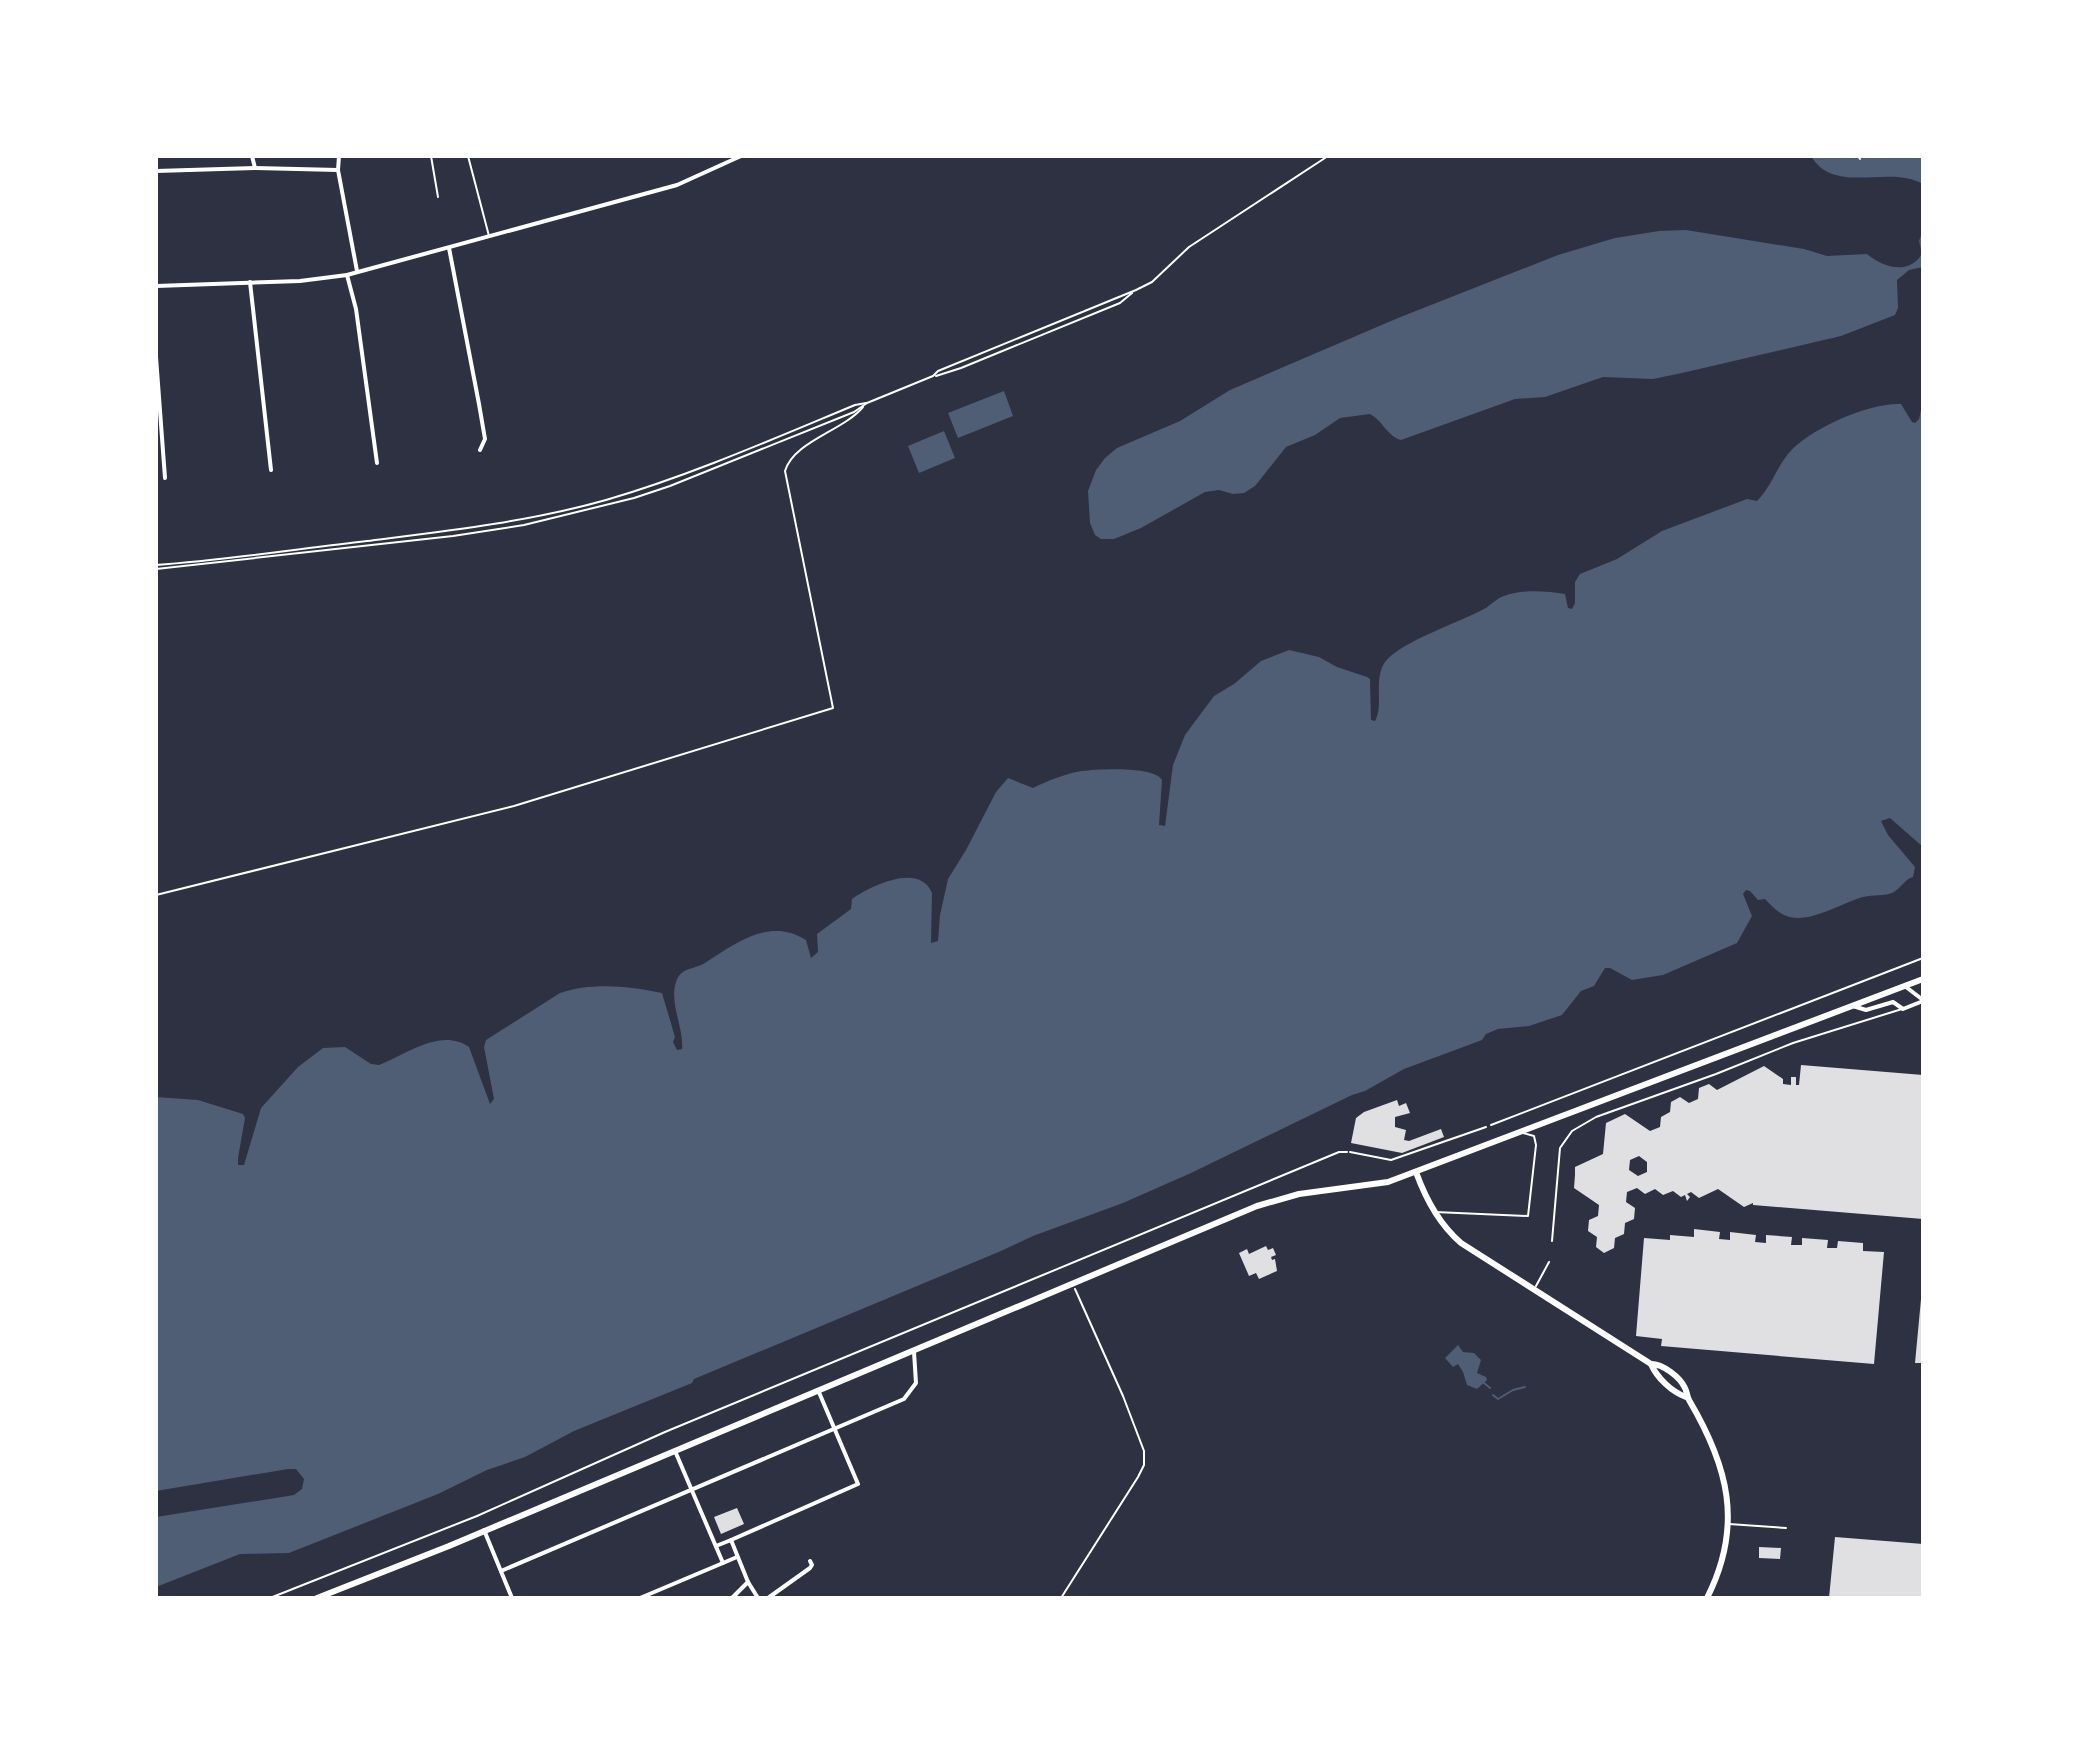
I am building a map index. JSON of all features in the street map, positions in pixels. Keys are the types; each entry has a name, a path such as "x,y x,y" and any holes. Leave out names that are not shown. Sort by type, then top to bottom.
{"street":[{"path":"252,156 255,168"},
{"path":"339,156 338,170 357,272"},
{"path":"156,286 300,281 347,275 677,185 741,156"},
{"path":"156,171 255,168 338,170"},
{"path":"449,248 485,439 480,450"},
{"path":"347,275 356,309 377,463"},
{"path":"250,282 271,470"},
{"path":"156,357 165,478"},
{"path":"317,1598 1277,1199 1371,1186 1416,1172 1923,979"},
{"path":"1853,1006 1866,1010 1893,1002 1903,1009 1923,1000 1906,986"},
{"path":"1416,1172 1434,1212 1461,1243 1651,1364 1659,1364 1685,1389 1686,1397 1702,1419 1717,1452 1724,1483 1728,1523 1720,1569 1707,1598"},
{"path":"501,1571 835,1430 908,1395 917,1376 913,1350"},
{"path":"716,1546 858,1484 818,1390"},
{"path":"675,1451 723,1563"},
{"path":"484,1530 510,1597"},
{"path":"731,1540 758,1598"},
{"path":"640,1598 737,1557"},
{"path":"768,1598 810,1568 810,1561"},
{"path":"732,1598 748,1582"}],"lane":[{"path":"431,156 438,197"},
{"path":"468,156 489,237"},
{"path":"1552,1241 1560,1148 1577,1127 1596,1117 1793,1043 1903,1009"},
{"path":"1350,1152 1391,1160 1486,1127"},
{"path":"1434,1212 1528,1216 1536,1145 1534,1136 1522,1132"},
{"path":"1534,1289 1549,1262"},
{"path":"1728,1523 1786,1528"}],"path":[{"path":"156,567 453,536 538,522 670,486 854,412 867,403 933,376 961,368 1120,303 1152,282 1189,247 1328,156"},
{"path":"156,567 490,525 545,515 607,500 738,454 855,405 867,403"},
{"path":"156,895 514,806 833,708 785,471 793,456 853,419 867,403"},
{"path":"1486,1127 1923,958"},
{"path":"270,1598 477,1516 910,1328 1339,1152 1350,1152"},
{"path":"1061,1598 1138,1477 1145,1458 1123,1396 1072,1282"}],"water":[{"path":"1811,156 1923,156 1923,184 1894,177 1834,174 1821,168"},
{"path":"1686,230 1804,249 1827,256 1867,254 1888,266 1903,267 1922,254 1919,241 1923,230 1923,267 1909,270 1897,280 1898,308 1895,315 1841,336 1653,379 1603,377 1545,397 1515,399 1401,440 1370,414 1340,418 1315,435 1286,447 1255,486 1244,493 1205,492 1141,528 1114,539 1101,539 1095,535 1090,523 1088,491 1096,470 1117,448 1180,421 1230,390 1398,318 1558,255 1615,238"},
{"path":"1004,391 1013,416 958,438 948,413"},
{"path":"1923,401 1923,847 1890,818 1881,821 1888,835 1915,867 1913,877 1894,892 1863,897 1813,916 1793,918 1781,913 1765,899 1758,900 1746,890 1743,894 1752,916 1737,943 1663,975 1632,980 1605,968 1594,986 1581,991 1562,1015 1529,1026 1498,1029 1486,1034 1482,1040 1404,1069 1365,1091 1123,1203 1033,1236 694,1379 692,1383 574,1431 525,1457 487,1470 438,1494 289,1553 240,1554 156,1587 156,1517 294,1495 302,1489 304,1479 296,1469 288,1469 156,1491 156,1097 198,1100 243,1114 238,1165 244,1165 261,1108 298,1067 323,1048 345,1047 371,1064 379,1065 435,1041 458,1042 469,1047 490,1104 494,1099 484,1047 486,1040 560,993 584,987 611,986 662,993 675,1037 673,1042 677,1050 682,1049 674,998 678,977 753,935 779,931 792,934 806,940 811,958 818,952 817,934 851,909 852,899 882,883 906,878 926,884 932,893 931,943 938,941 948,879 996,792 1008,778 1033,788 1082,771 1149,772 1162,780 1159,825 1165,826 1173,765 1185,735 1214,696 1261,661 1289,650 1319,657 1367,677 1370,679 1371,720 1375,721 1379,708 1381,669 1403,647 1484,609 1499,598 1519,592 1565,594 1568,608 1572,609 1575,582 1580,574 1617,559 1662,531 1747,499 1757,501 1788,454 1810,435 1857,412 1888,405 1901,404 1915,423"},
{"path":"944,431 955,458 919,473 908,446"},
{"path":"1458,1345 1463,1352 1474,1353 1481,1360 1477,1373 1487,1380 1477,1389 1467,1385 1458,1364 1453,1367 1445,1358"}],"building":[{"path":"1801,1065 1923,1075 1923,1219 1753,1203 1744,1207 1718,1189 1699,1198 1691,1192 1687,1194 1690,1197 1687,1201 1685,1195 1681,1197 1673,1191 1663,1195 1655,1189 1645,1194 1637,1188 1627,1192 1626,1202 1635,1208 1634,1219 1625,1223 1624,1234 1615,1238 1614,1248 1604,1253 1596,1247 1597,1237 1588,1231 1589,1220 1598,1216 1599,1205 1574,1188 1575,1167 1603,1154 1606,1123 1625,1114 1650,1131 1660,1127 1661,1117 1670,1112 1671,1102 1680,1097 1689,1103 1698,1099 1699,1088 1709,1084 1717,1090 1764,1066 1783,1079 1783,1084 1791,1085 1791,1077 1796,1077 1796,1085 1799,1085","holes":["1639,1156 1647,1162 1647,1172 1638,1176 1629,1170 1630,1160"]},
{"path":"1397,1100 1399,1106 1406,1103 1410,1113 1395,1117 1395,1127 1406,1130 1404,1140 1441,1129 1444,1137 1402,1153 1351,1143 1356,1118"},
{"path":"1694,1229 1720,1232 1719,1239 1730,1240 1730,1232 1756,1235 1755,1242 1766,1243 1766,1235 1792,1237 1791,1245 1802,1245 1802,1238 1828,1240 1827,1248 1837,1248 1838,1241 1863,1243 1863,1251 1884,1252 1874,1364 1661,1346 1662,1339 1636,1336 1644,1238 1670,1240 1670,1235 1694,1237"},
{"path":"1266,1246 1268,1250 1273,1248 1276,1255 1271,1257 1275,1259 1277,1271 1259,1279 1256,1273 1249,1276 1239,1253 1247,1249 1249,1254"},
{"path":"1921,1299 1923,1363 1915,1363"},
{"path":"737,1508 744,1524 721,1534 714,1517"},
{"path":"1835,1537 1923,1544 1923,1598 1829,1598"},
{"path":"1759,1547 1781,1548 1780,1559 1759,1558"}],"waterway":[{"path":"1484,1383 1490,1388"},
{"path":"1493,1395 1498,1399 1525,1387"}]}
